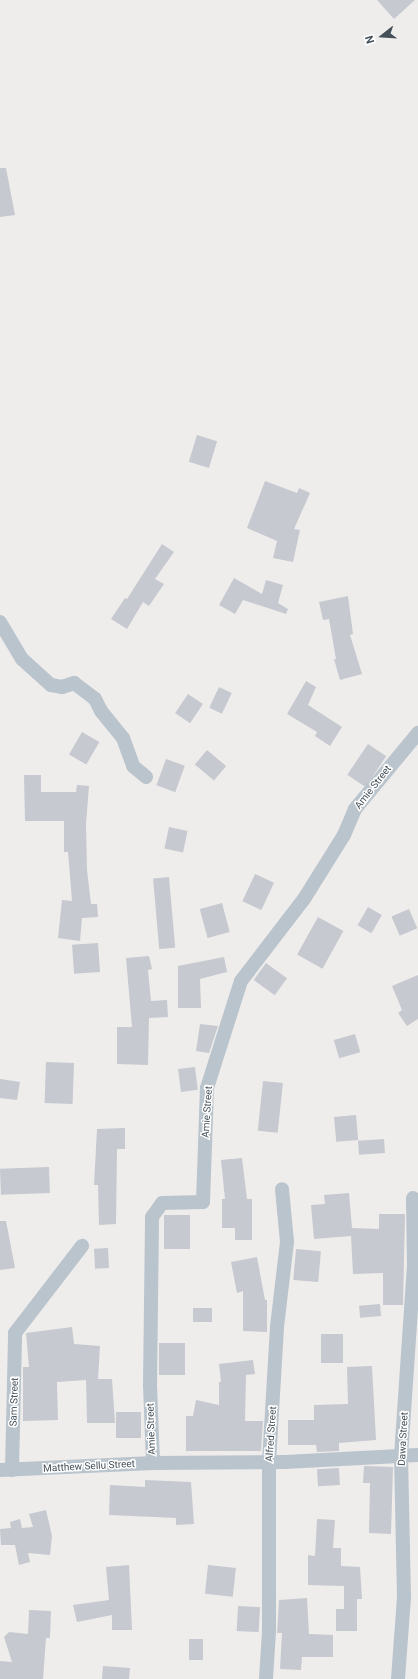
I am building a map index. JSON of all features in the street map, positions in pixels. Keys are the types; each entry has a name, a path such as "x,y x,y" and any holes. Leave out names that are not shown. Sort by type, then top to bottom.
{"street":[{"path":"0,622 22,659 51,685 62,687 74,683 95,699 101,711 123,738 133,766 146,777"},
{"name":"Amie Street","path":"152,1464 150,1385 152,1217 162,1203 203,1202 207,1088 241,981 304,900 344,835 355,809 418,733"},
{"name":"Alfred Street","path":"266,1679 269,1631 268,1462 277,1327 287,1242 282,1189"},
{"name":"Dawa Street","path":"398,1679 404,1598 401,1456 414,1264 413,1198"},
{"name":"Sam Street","path":"6,1470 16,1333 82,1246"},
{"name":"Matthew Sellu Street","path":"6,1470 152,1464 268,1462 418,1455"}],"building":[{"path":"377,0 415,0 394,19"},
{"path":"0,168 6,168 15,215 0,217"},
{"path":"197,435 217,441 209,468 189,462"},
{"path":"265,481 297,493 299,488 310,493 294,529 300,530 293,562 273,558 277,541 247,528"},
{"path":"162,544 174,552 155,579 164,584 149,606 143,602 127,629 111,619 125,598 127,599"},
{"path":"234,578 262,594 266,580 283,585 278,603 288,609 286,614 243,600 235,614 219,605"},
{"path":"348,596 353,634 350,635 362,674 340,680 334,659 336,659 329,619 323,620 319,602"},
{"path":"306,681 316,687 308,705 342,727 330,746 315,736 317,732 287,714"},
{"path":"219,687 232,693 222,714 209,708"},
{"path":"188,694 203,704 190,723 175,713"},
{"path":"82,732 99,742 86,765 69,755"},
{"path":"368,744 386,756 366,787 347,775"},
{"path":"207,750 226,766 214,781 195,765"},
{"path":"166,759 185,766 175,792 156,785"},
{"path":"24,775 41,775 41,792 76,792 77,785 89,786 86,824 87,870 91,904 97,904 98,917 82,918 80,941 58,938 62,900 72,901 68,852 64,852 64,821 25,821"},
{"path":"169,827 188,831 183,852 164,849"},
{"path":"255,874 274,883 261,910 242,901"},
{"path":"169,877 175,948 159,949 153,878"},
{"path":"222,903 230,932 208,938 200,909"},
{"path":"368,907 382,915 371,933 358,925"},
{"path":"409,909 417,928 400,936 392,916"},
{"path":"318,917 343,931 323,969 297,955"},
{"path":"98,943 100,972 74,974 72,945"},
{"path":"149,956 152,969 148,970 151,1001 167,1000 168,1017 149,1018 148,1065 117,1064 117,1027 132,1027 126,958"},
{"path":"224,957 227,972 200,979 201,1008 178,1008 178,966"},
{"path":"266,963 287,978 275,995 254,980"},
{"path":"418,975 418,1019 407,1026 398,1013 402,1010 392,986"},
{"path":"200,1024 218,1026 209,1053 196,1051"},
{"path":"355,1034 360,1052 339,1058 334,1040"},
{"path":"46,1062 74,1063 73,1104 45,1103"},
{"path":"195,1067 198,1090 181,1092 178,1069"},
{"path":"0,1079 20,1082 17,1100 0,1098"},
{"path":"263,1081 283,1083 278,1133 258,1131"},
{"path":"356,1115 358,1140 336,1142 334,1117"},
{"path":"125,1128 125,1149 117,1149 116,1224 99,1225 98,1185 94,1185 97,1129"},
{"path":"384,1139 385,1153 359,1155 358,1141"},
{"path":"242,1158 247,1199 252,1199 252,1240 235,1240 235,1228 222,1228 222,1199 225,1199 221,1160"},
{"path":"49,1167 50,1193 1,1195 0,1169"},
{"path":"349,1193 352,1228 379,1229 379,1214 405,1214 403,1305 383,1305 383,1273 353,1274 351,1236 314,1239 311,1205 325,1204 324,1195"},
{"path":"164,1215 190,1215 190,1249 164,1249"},
{"path":"0,1221 6,1221 15,1268 0,1270"},
{"path":"108,1248 109,1268 95,1269 94,1249"},
{"path":"296,1249 321,1251 318,1282 293,1280"},
{"path":"257,1257 265,1300 267,1300 267,1332 243,1331 243,1291 237,1293 231,1262"},
{"path":"380,1304 381,1316 360,1318 359,1306"},
{"path":"193,1308 212,1308 212,1322 193,1322"},
{"path":"72,1327 74,1344 100,1346 98,1379 112,1379 115,1423 87,1423 86,1380 57,1382 58,1420 23,1421 23,1367 29,1367 26,1333"},
{"path":"321,1334 343,1334 343,1363 321,1363"},
{"path":"159,1343 185,1343 185,1375 159,1375"},
{"path":"253,1360 255,1374 246,1375 245,1421 263,1421 261,1451 186,1451 186,1416 193,1416 196,1400 219,1405 219,1382 221,1382 219,1364"},
{"path":"372,1366 376,1440 339,1443 339,1451 317,1452 316,1445 288,1445 288,1420 314,1420 314,1405 348,1404 347,1367"},
{"path":"116,1412 141,1412 141,1438 116,1438"},
{"path":"364,1466 393,1467 391,1534 369,1533 370,1483 363,1483"},
{"path":"339,1468 340,1485 318,1486 317,1469"},
{"path":"145,1480 191,1482 194,1524 176,1525 176,1518 109,1515 110,1485 145,1487"},
{"path":"46,1510 52,1536 50,1555 28,1553 30,1562 19,1565 15,1545 1,1545 0,1529 11,1528 10,1522 20,1519 22,1528 33,1527 29,1514"},
{"path":"317,1519 335,1520 333,1548 341,1548 341,1566 360,1567 362,1599 357,1599 357,1631 336,1631 336,1609 344,1609 344,1586 308,1585 308,1555 315,1556"},
{"path":"129,1565 132,1630 112,1630 112,1615 77,1622 73,1605 109,1600 106,1567"},
{"path":"208,1565 236,1568 233,1597 205,1594"},
{"path":"307,1598 309,1634 333,1635 333,1657 302,1657 301,1670 280,1669 282,1633 277,1633 279,1600"},
{"path":"238,1606 260,1607 259,1632 237,1631"},
{"path":"29,1610 51,1611 50,1638 46,1638 43,1679 0,1679 0,1661 12,1662 4,1637 9,1632 28,1634"},
{"path":"189,1639 203,1639 203,1660 189,1660"},
{"path":"103,1666 130,1668 129,1679 102,1679"}]}
